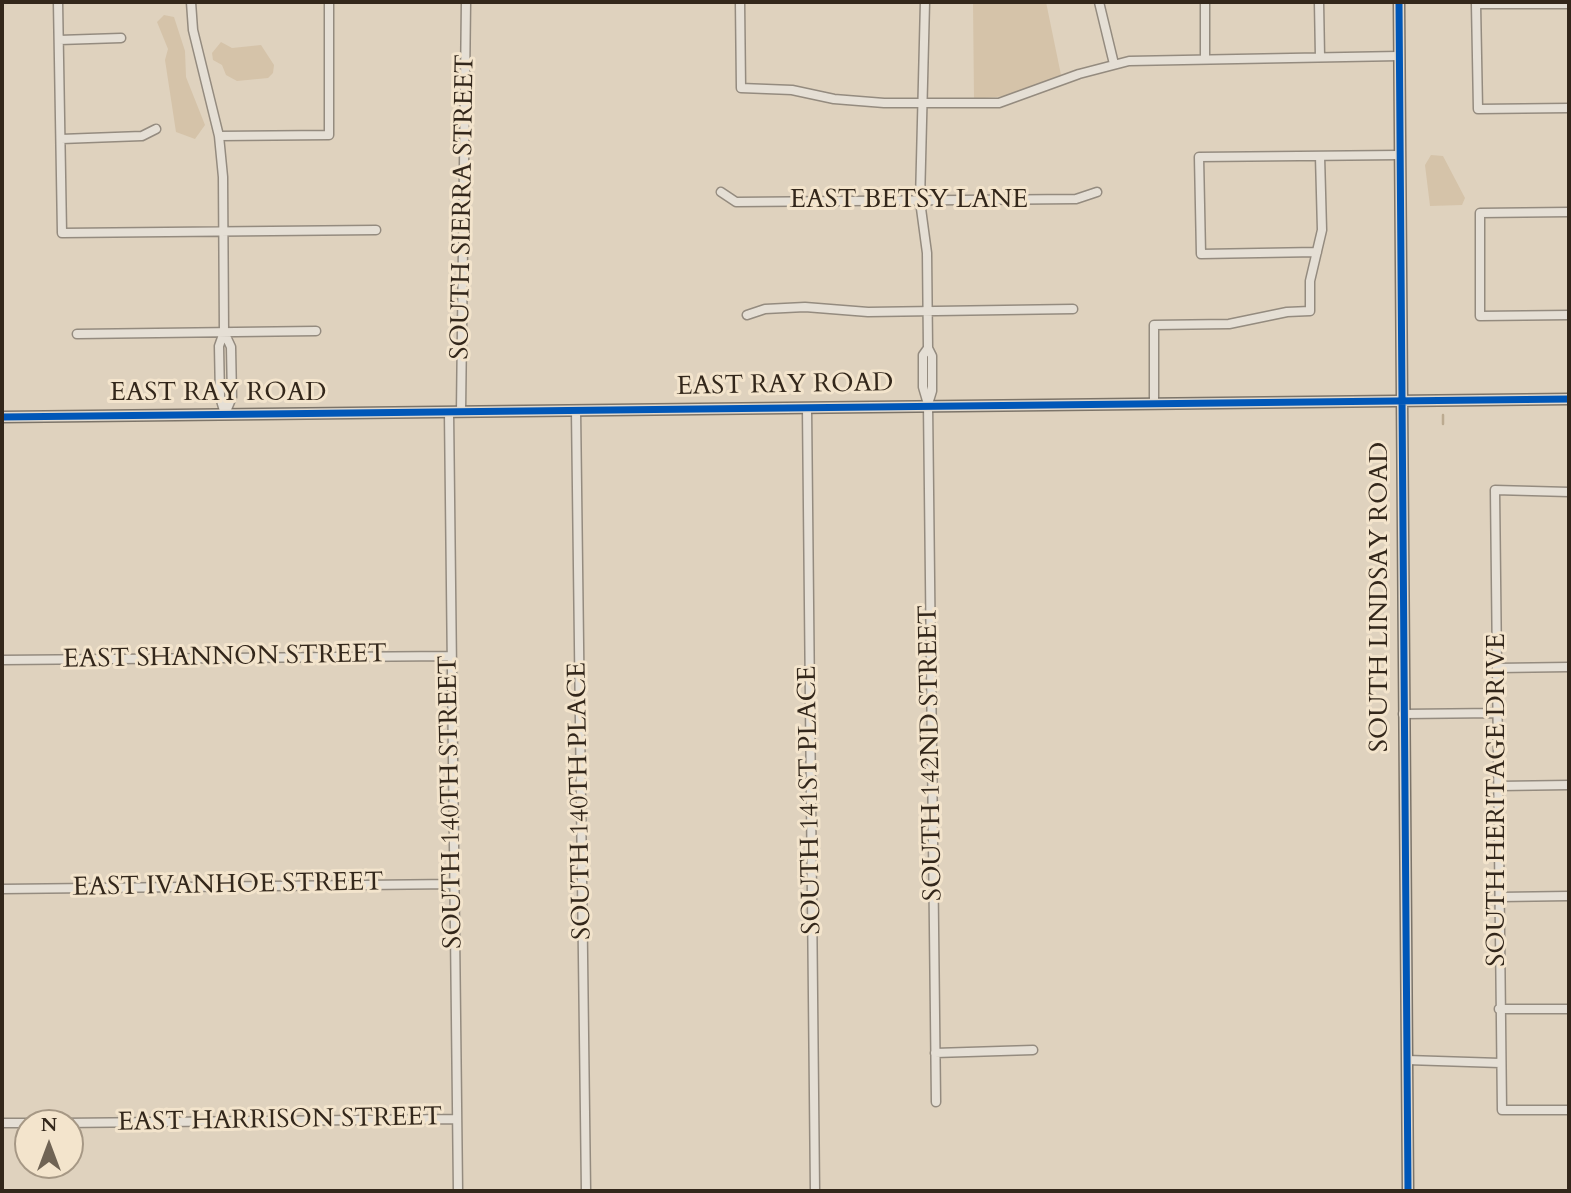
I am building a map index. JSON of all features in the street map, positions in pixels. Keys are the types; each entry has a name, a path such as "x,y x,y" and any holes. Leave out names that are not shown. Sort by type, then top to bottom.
{"main road":[{"name":"SOUTH LINDSAY ROAD","path":"1399,2 1408,1191"},
{"name":"EAST RAY ROAD","path":"2,417 1569,398"}],"street":[{"path":"58,2 62,233 376,230"},
{"path":"191,2 192,30 219,136 226,231 224,332 219,357 220,397 225,414"},
{"path":"219,136 329,135 330,2"},
{"name":"SOUTH SIERRA STREET","path":"461,412 466,2"},
{"path":"740,2 741,88 923,105 999,103 1114,64 1205,59 1399,57"},
{"name":"SOUTH 142ND STREET","path":"925,2 920,201 927,253 928,348 923,355 923,387 928,404 936,1102"},
{"path":"1098,2 1114,64"},
{"path":"1205,2 1205,59"},
{"path":"1319,2 1320,57"},
{"path":"1565,3 1476,4 1478,109 1569,108"},
{"path":"59,40 121,38"},
{"path":"61,139 142,136 156,129"},
{"path":"1317,252 1201,254 1199,157 1399,155"},
{"path":"1154,402 1154,325 1229,324 1287,312 1310,311 1310,281 1322,230 1320,156"},
{"name":"EAST BETSY LANE","path":"721,192 736,202 1076,199 1097,192"},
{"path":"1569,212 1480,213 1480,316 1569,316"},
{"path":"747,315 765,309 806,307 868,312 1073,309"},
{"path":"77,334 316,331"},
{"name":"SOUTH 141ST PLACE","path":"807,408 815,1191"},
{"name":"SOUTH 140TH PLACE","path":"576,410 586,1191"},
{"name":"SOUTH 140TH STREET","path":"449,412 449,656 458,1191"},
{"name":"SOUTH HERITAGE DRIVE","path":"1569,492 1496,490 1502,1110 1569,1110"},
{"name":"EAST SHANNON STREET","path":"2,660 449,656"},
{"path":"1497,668 1569,667"},
{"path":"1403,714 1498,713"},
{"path":"1499,786 1569,785"},
{"name":"EAST IVANHOE STREET","path":"2,888 454,884"},
{"path":"1500,897 1569,896"},
{"path":"1499,1009 1569,1009"},
{"path":"935,1052 1033,1050"},
{"path":"1407,1060 1500,1063"},
{"name":"EAST HARRISON STREET","path":"84,1123 456,1119"}],"shaded area":[{"path":"973,2 1046,2 1061,75 1006,96 974,99"},
{"path":"164,15 174,17 185,51 186,77 205,125 195,139 176,132 165,60 168,49 157,22"},
{"path":"221,42 232,48 261,45 274,65 273,73 268,78 237,81 226,75 222,65 213,60 212,53"},
{"path":"1431,155 1443,156 1465,198 1462,205 1430,206 1425,165"}],"waterway":[{"path":"1443,415 1443,424"}],"cycle path":[{"path":"1399,2 1408,1191"},
{"path":"2,417 1569,399"}]}
